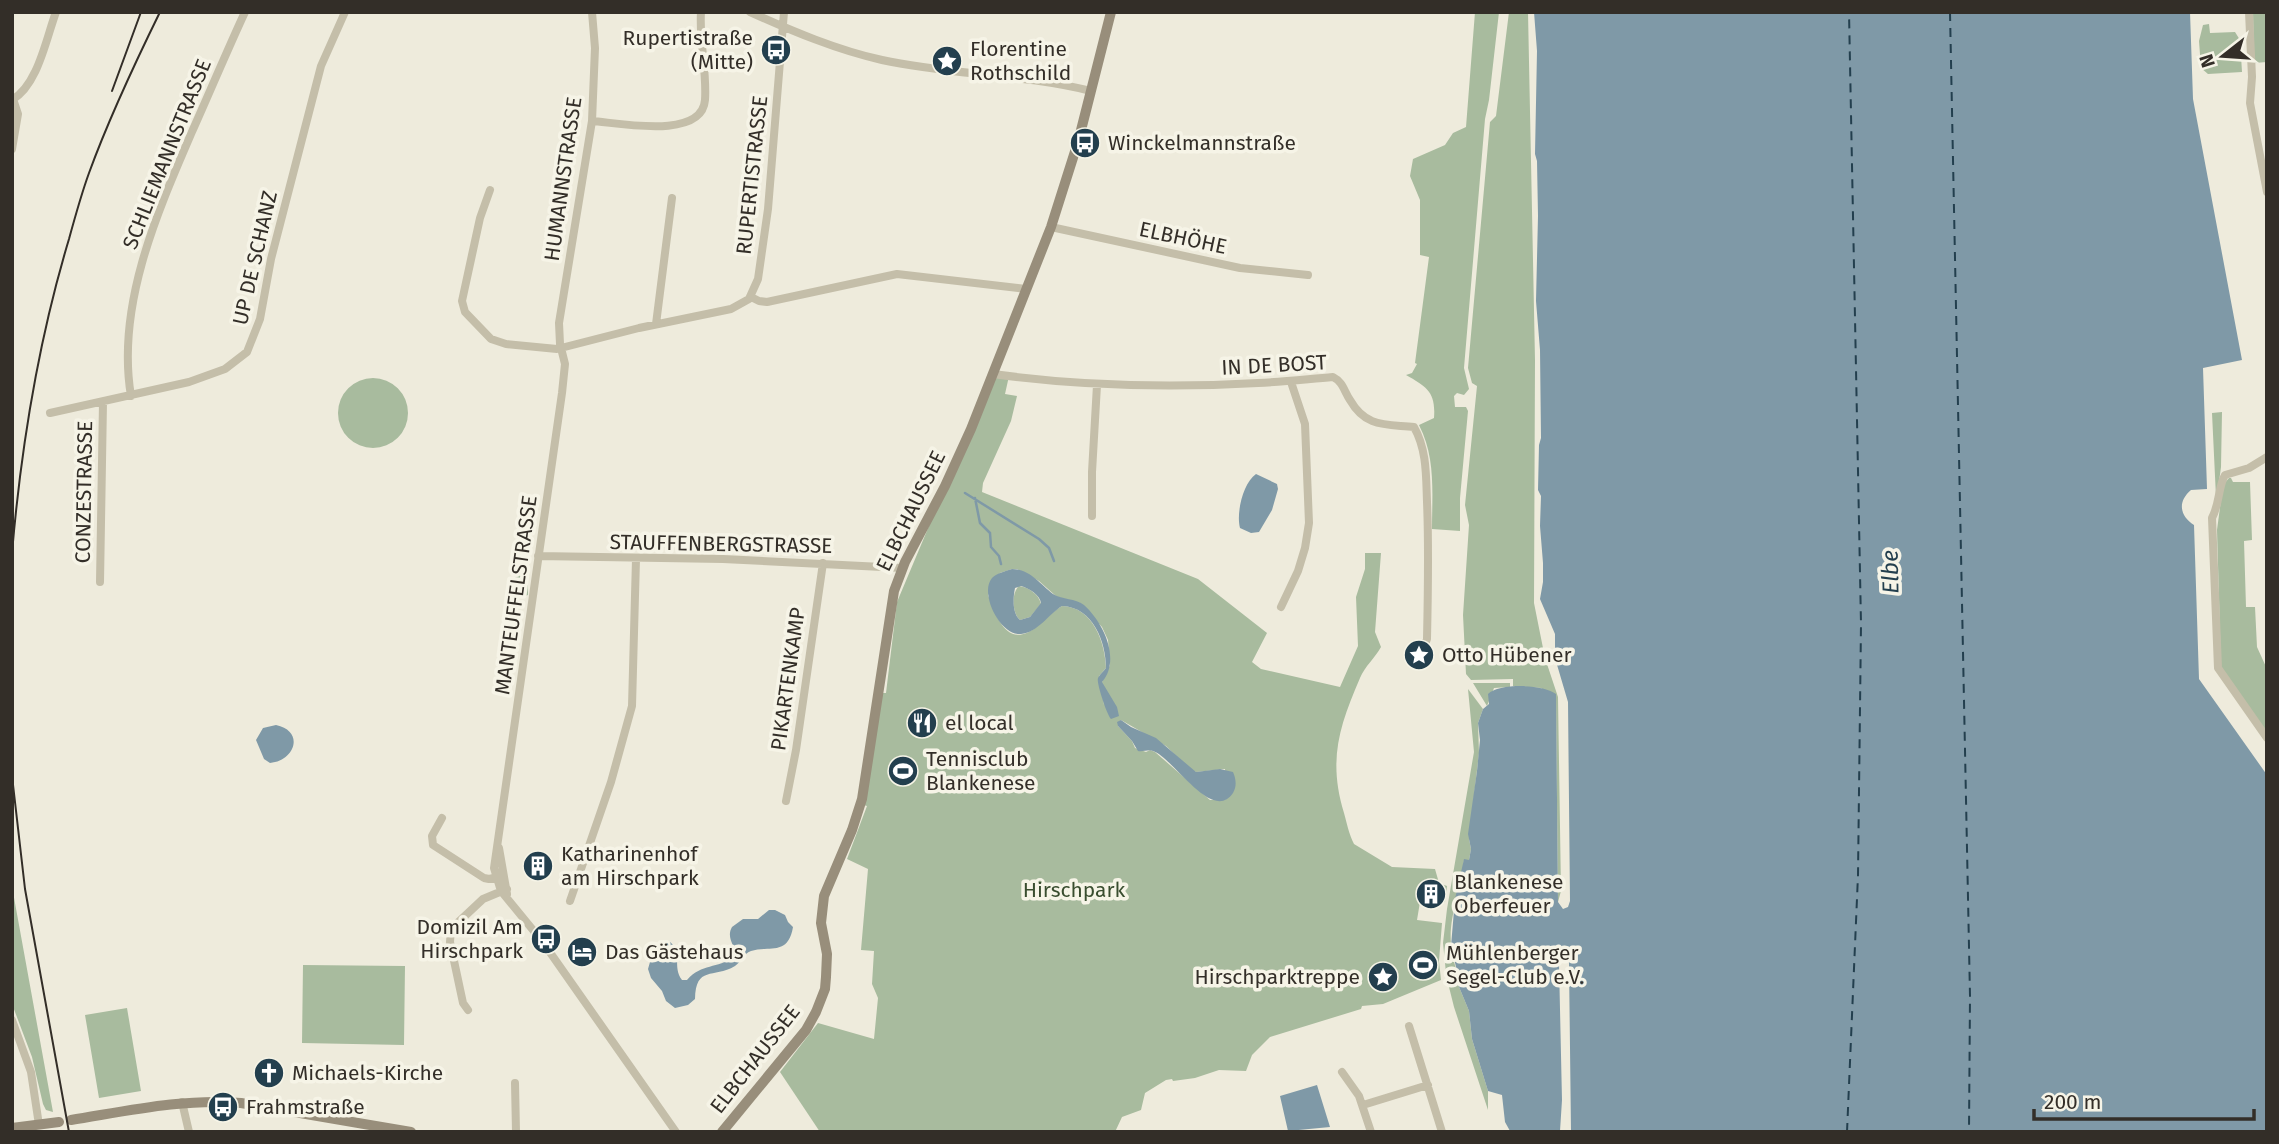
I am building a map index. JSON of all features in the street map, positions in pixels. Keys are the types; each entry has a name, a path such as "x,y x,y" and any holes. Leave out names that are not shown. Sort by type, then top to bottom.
{"main road":[{"name":"ELBCHAUSSEE","path":"722,1132 806,1030 821,1001 825,989 827,961 821,923 822,904 862,799 894,591 902,568 958,459 1051,227 1111,12"},
{"path":"71,1120 182,1102 216,1100 411,1132"},
{"path":"12,1128 58,1122"}],"street":[{"path":"12,149 18,114 13,100 22,94 32,80 56,12"},
{"name":"SCHLIEMANNSTRASSE","path":"131,396 129,354 132,317 146,246 179,161 245,12"},
{"name":"UP DE SCHANZ","path":"50,413 189,382 225,369 247,352 260,319 272,256 321,66 345,12"},
{"name":"HUMANNSTRASSE","path":"563,349 560,340 561,317 592,121 592,12"},
{"path":"592,121 669,126 694,120 703,108 705,100 701,12"},
{"path":"750,12 782,26 882,60 1045,82 1091,91"},
{"name":"RUPERTISTRASSE","path":"751,297 758,279 768,209 784,12"},
{"path":"2249,12 2252,78 2250,103 2267,192"},
{"path":"490,190 480,218 462,301 465,312 484,333 498,342 530,348 563,349 656,324 731,309 751,297 767,302 897,274 1026,289"},
{"path":"656,324 672,198"},
{"name":"ELBHÖHE","path":"1051,227 1240,268 1308,275"},
{"name":"MANTEUFFELSTRASSE","path":"563,349 565,364 562,393 499,847 494,862 505,892 676,1132"},
{"name":"IN DE BOST","path":"993,374 1097,385 1194,386 1292,382 1333,377 1342,383 1354,408 1366,419 1382,425 1415,427 1422,440 1426,466 1429,536 1427,639 1423,649"},
{"path":"1281,607 1298,571 1309,523 1305,424 1292,382"},
{"path":"1092,516 1091,472 1097,385"},
{"name":"CONZESTRASSE","path":"100,582 103,402"},
{"path":"2267,457 2249,467 2225,475 2213,518 2218,668 2267,738"},
{"name":"STAUFFENBERGSTRASSE","path":"538,556 823,563 902,568"},
{"path":"570,901 611,782 632,706 636,559"},
{"name":"PIKARTENKAMP","path":"786,801 823,563"},
{"path":"442,818 432,836 433,845 484,878 500,877"},
{"path":"468,1010 463,1003 450,942 451,929 477,904 505,892"},
{"path":"12,1020 31,1072 39,1125"},
{"path":"1409,1026 1442,1132"},
{"path":"1342,1072 1363,1105 1371,1132"},
{"path":"515,1083 516,1132"},
{"path":"1363,1105 1428,1084"},
{"path":"182,1102 189,1132"}],"green space":[{"path":"1475,12 1499,12 1485,119 1464,368 1469,389 1464,395 1457,393 1454,396 1455,407 1466,407 1468,411 1460,498 1460,531 1432,529 1431,463 1419,425 1434,418 1432,396 1425,387 1406,375 1412,373 1417,364 1429,257 1420,255 1420,200 1410,176 1413,159 1445,145 1453,133 1466,127"},
{"path":"1509,12 1528,12 1535,360 1534,603 1545,658 1558,697 1561,891 1558,902 1556,699 1541,688 1513,686 1513,679 1471,680 1466,674 1463,615 1469,525 1465,505 1477,386 1472,383 1468,368 1490,122 1496,116"},
{"path":"2253,12 2267,12 2267,62 2254,63"},
{"path":"2209,24 2210,33 2235,32 2240,40 2242,72 2208,74 2201,68 2199,41 2203,25"},
{"name":"Hirschpark","path":"993,374 1009,376 1005,394 1017,396 1011,421 983,483 982,492 1198,579 1267,633 1252,662 1261,669 1340,687 1358,646 1356,597 1365,569 1365,553 1381,553 1375,632 1381,647 1362,674 1341,728 1336,760 1339,794 1354,844 1392,867 1435,869 1439,883 1447,886 1445,902 1420,902 1417,920 1442,923 1439,961 1441,980 1383,1004 1362,1006 1361,1009 1270,1037 1252,1055 1246,1071 1219,1070 1195,1078 1166,1080 1145,1093 1141,1110 1122,1117 1115,1132 820,1132 780,1072 818,1023 874,1039 878,998 872,984 874,951 861,950 868,869 847,859 867,806 860,804 879,693 886,693 897,602","holes":["1012,569 1039,581 1057,597 1080,603 1102,627 1108,640 1110,665 1102,682 1104,705 1099,676 1106,668 1103,647 1095,628 1082,612 1062,606 1036,627 1018,635 1004,628 999,621 988,595 1000,573","1121,720 1166,746 1191,770 1196,772 1225,769 1227,799 1210,800 1155,752 1135,748 1118,726"]},
{"path":"380,378 393,384 402,393 406,399 406,427 398,438 387,446 366,448 348,438 340,427 338,406 348,388 359,380"},
{"path":"2222,412 2221,467 2216,497 2212,413"},
{"path":"2229,478 2233,482 2250,482 2252,540 2244,541 2246,607 2255,607 2257,647 2267,669 2267,733 2221,667 2217,530 2223,485"},
{"path":"516,566 528,576 528,595 512,600"},
{"path":"1019,586 1033,592 1041,604 1030,617 1020,620 1015,613 1014,603"},
{"path":"1473,683 1510,683 1510,687 1494,688 1487,706"},
{"path":"1468,689 1483,709 1478,723 1479,753 1469,839 1471,849 1469,860 1464,860 1451,928 1457,971 1446,973 1443,943 1447,909 1474,752"},
{"path":"12,888 53,1112 46,1110 43,1104 32,1057 12,1004"},
{"path":"303,965 405,966 404,1045 302,1043"},
{"path":"1458,976 1457,982 1469,1011 1472,1039 1488,1091 1488,1110 1447,979"},
{"path":"127,1008 141,1091 99,1098 85,1015"}],"water":[{"name":"Elbe","path":"1534,12 2190,12 2193,99 2242,360 2203,368 2207,489 2191,490 2184,499 2182,509 2194,525 2199,679 2267,775 2267,1132 1571,1132 1569,963 1564,958 1559,961 1562,1100 1560,1131 1510,1131 1505,1122 1502,1095 1488,1091 1472,1039 1469,1011 1457,982 1451,946 1455,899 1464,859 1469,860 1471,849 1468,834 1480,740 1478,723 1483,709 1489,704 1488,694 1494,690 1532,687 1556,694 1558,902 1563,909 1568,907 1570,901 1568,702 1555,658 1555,634 1540,599 1543,563 1541,496 1538,490 1541,438 1540,350 1536,301 1537,51"},
{"path":"1256,474 1277,484 1278,489 1272,510 1259,532 1251,533 1240,528 1239,514 1244,491"},
{"path":"1012,569 1034,578 1053,594 1084,605 1098,622 1108,642 1110,653 1108,673 1102,682 1117,707 1119,716 1111,719 1100,692 1099,677 1106,668 1103,647 1096,628 1082,612 1062,606 1038,627 1021,634 1013,633 999,621 990,603 989,585 994,576","holes":["1021,586 1031,590 1041,603 1030,617 1020,620 1014,609 1014,592 1015,588"]},
{"path":"1121,720 1156,738 1196,772 1220,769 1233,772 1236,782 1233,793 1224,800 1214,800 1204,795 1161,756 1151,750 1138,751 1118,726 1117,722"},
{"path":"276,725 291,733 293,746 286,757 270,763 264,759 256,740 263,728"},
{"path":"769,910 785,915 793,927 787,943 776,948 751,951 735,966 702,977 696,988 695,999 688,1005 675,1008 666,1001 648,969 661,946 670,942 674,946 679,975 682,980 687,980 704,968 734,957 730,935 732,927 743,919 758,919"},
{"path":"1317,1085 1330,1127 1288,1131 1280,1096"}],"waterway":[{"path":"965,493 1039,539 1049,548 1054,561"},
{"path":"975,498 980,523 990,533 991,547 999,556 1001,564"}],"ferry route":[{"path":"1847,1132 1858,875 1861,624 1849,12"},
{"path":"1950,12 1970,996 1969,1132"}],"tram line":[{"path":"112,91 141,12"},
{"path":"12,553 32,395 58,278 97,152 160,12"},
{"path":"12,776 25,889 69,1132"}],"place":[{"name":"Rupertistraße (Mitte)","path":"776,50"},
{"name":"Florentine Rothschild","path":"947,61"},
{"name":"Winckelmannstraße","path":"1085,143"},
{"name":"Otto Hübener","path":"1419,655"},
{"name":"el local","path":"922,723"},
{"name":"Tennisclub Blankenese","path":"903,771"},
{"name":"Katharinenhof am Hirschpark","path":"538,866"},
{"name":"Blankenese Oberfeuer","path":"1431,894"},
{"name":"Domizil Am Hirschpark","path":"546,939"},
{"name":"Das Gästehaus","path":"582,952"},
{"name":"Mühlenberger Segel-Club e.V.","path":"1423,965"},
{"name":"Hirschparktreppe","path":"1383,977"},
{"name":"Michaels-Kirche","path":"269,1073"},
{"name":"Frahmstraße","path":"223,1107"}]}
